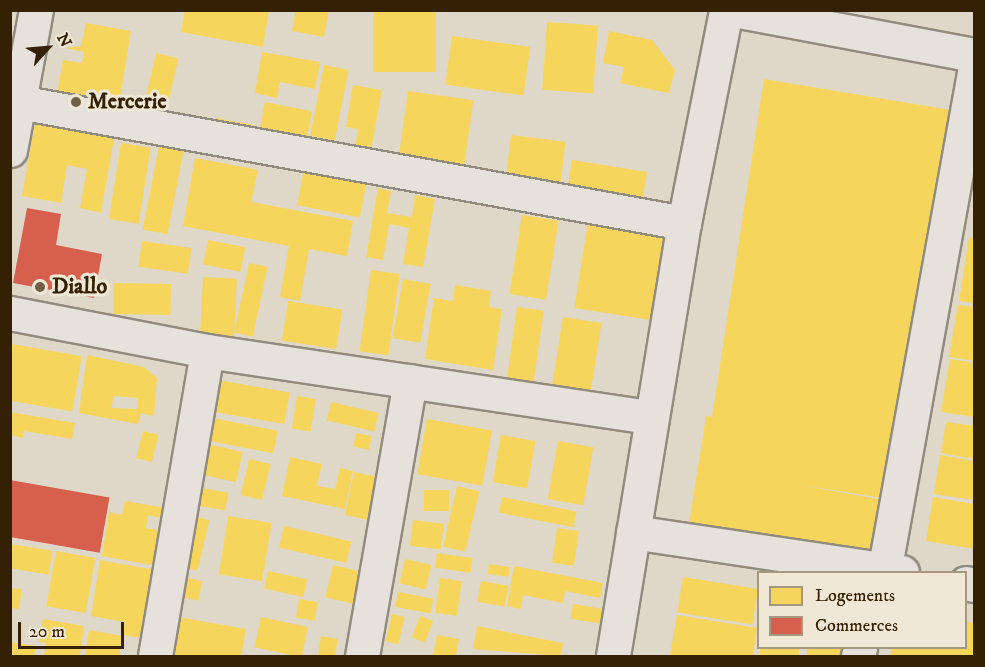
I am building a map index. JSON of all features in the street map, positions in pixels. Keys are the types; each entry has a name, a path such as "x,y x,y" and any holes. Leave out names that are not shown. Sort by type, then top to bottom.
{"street":[{"path":"613,657 684,223 726,10"},
{"path":"734,10 975,56"},
{"path":"10,150 19,102 27,12"},
{"path":"890,571 975,73"},
{"path":"19,102 684,223"},
{"path":"10,313 207,351 651,417"},
{"path":"155,657 207,351"},
{"path":"362,657 410,381"},
{"path":"633,532 884,571"}],"building: Logements":[{"path":"185,10 269,10 263,47 181,32"},
{"path":"296,10 329,10 324,37 292,31"},
{"path":"373,10 436,10 436,72 373,72"},
{"path":"547,22 598,26 593,93 542,90"},
{"path":"86,23 131,31 119,105 57,94 63,60 82,63 84,52 65,48 81,46"},
{"path":"609,31 652,40 675,70 669,93 620,83 624,67 603,63"},
{"path":"452,36 530,47 523,96 445,85"},
{"path":"262,52 320,62 315,89 280,82 277,98 255,93"},
{"path":"156,53 178,58 165,116 143,110"},
{"path":"324,65 349,70 335,140 310,136"},
{"path":"764,79 957,111 895,500 795,484 894,502 886,555 689,524 706,416 712,417"},
{"path":"353,85 382,90 371,151 355,148 358,129 346,127"},
{"path":"408,91 473,100 464,166 399,156"},
{"path":"265,102 312,111 306,144 259,134"},
{"path":"215,118 254,125 252,137 213,130"},
{"path":"35,124 114,138 101,213 80,208 87,169 67,165 61,203 22,196"},
{"path":"511,135 566,142 560,190 505,184"},
{"path":"121,143 151,148 139,224 109,219"},
{"path":"159,146 184,151 167,234 143,229"},
{"path":"195,158 258,170 251,202 353,221 347,256 309,249 300,301 280,297 289,246 183,226"},
{"path":"572,160 647,172 642,203 567,191"},
{"path":"304,169 367,181 360,218 297,205"},
{"path":"378,188 391,191 387,213 412,217 415,195 435,199 423,267 403,264 409,228 389,224 383,260 366,257"},
{"path":"522,215 559,221 546,300 509,294"},
{"path":"588,222 668,235 654,321 574,308"},
{"path":"969,237 974,238 974,303 959,301"},
{"path":"208,240 245,247 241,272 203,265"},
{"path":"142,241 192,248 188,274 138,267"},
{"path":"249,263 268,267 253,336 234,332"},
{"path":"371,270 400,274 388,355 360,351"},
{"path":"203,277 237,279 234,336 200,334"},
{"path":"403,279 431,284 420,343 393,338"},
{"path":"114,283 171,284 170,315 113,314"},
{"path":"455,285 491,291 489,307 502,309 493,370 425,359 434,298 453,301"},
{"path":"288,301 342,310 336,349 282,341"},
{"path":"958,305 974,307 974,361 949,357"},
{"path":"517,307 544,311 533,384 507,380"},
{"path":"563,317 602,323 590,395 552,389"},
{"path":"12,344 82,356 72,411 10,401"},
{"path":"87,355 144,367 157,378 154,416 141,413 138,424 79,413","holes":["113,396 138,398 137,409 112,408"]},
{"path":"950,359 974,363 974,417 941,412"},
{"path":"207,378 290,393 284,424 201,410"},
{"path":"297,396 316,399 311,432 292,429"},
{"path":"331,402 379,413 374,432 327,421"},
{"path":"10,412 75,423 72,439 24,431 23,438 10,435"},
{"path":"207,417 278,431 273,453 203,440"},
{"path":"427,419 492,430 482,486 417,474"},
{"path":"946,422 974,426 974,459 941,453"},
{"path":"143,431 159,435 152,462 136,458"},
{"path":"356,433 372,436 369,450 353,447"},
{"path":"501,435 535,441 527,488 493,482"},
{"path":"558,441 593,447 583,505 548,499"},
{"path":"199,442 243,452 236,482 192,472"},
{"path":"940,455 974,461 974,500 934,494"},
{"path":"290,457 322,464 317,486 335,489 340,468 353,471 345,509 282,496"},
{"path":"249,459 270,464 262,500 241,495"},
{"path":"354,472 377,477 368,520 345,515"},
{"path":"190,486 228,493 225,510 187,504"},
{"path":"457,486 479,491 465,552 443,546"},
{"path":"424,490 449,490 449,511 424,511"},
{"path":"502,497 577,512 574,527 499,513"},
{"path":"933,497 974,504 974,549 926,541"},
{"path":"125,501 178,510 176,521 148,515 146,528 174,533 168,568 102,556 109,512 122,515"},
{"path":"183,514 209,520 198,571 171,565"},
{"path":"228,516 271,523 262,581 219,574"},
{"path":"413,520 444,524 441,550 410,546"},
{"path":"284,526 351,542 346,563 279,547"},
{"path":"557,528 579,531 574,566 552,563"},
{"path":"10,544 52,551 49,574 10,568"},
{"path":"56,551 95,558 86,613 46,606"},
{"path":"437,553 473,558 471,573 435,568"},
{"path":"405,559 431,565 426,589 399,583"},
{"path":"100,560 161,571 149,639 123,635 125,622 91,616"},
{"path":"489,564 510,567 508,577 488,574"},
{"path":"333,565 363,572 356,604 326,597"},
{"path":"514,566 603,583 600,598 565,591 563,603 523,595 521,609 507,606"},
{"path":"268,571 307,579 303,597 264,589"},
{"path":"177,576 203,581 199,601 173,596"},
{"path":"683,577 757,589 752,624 677,613"},
{"path":"440,578 462,581 457,616 435,613"},
{"path":"481,581 509,586 505,607 477,602"},
{"path":"10,588 22,589 19,609 10,608"},
{"path":"398,592 433,599 430,614 395,607"},
{"path":"299,599 318,602 315,621 296,618"},
{"path":"573,604 603,609 600,624 571,619"},
{"path":"392,614 405,617 398,644 386,641"},
{"path":"677,615 757,628 753,656 670,655"},
{"path":"420,616 433,621 425,642 412,637"},
{"path":"178,617 246,629 241,656 171,656"},
{"path":"261,617 308,627 302,656 255,647"},
{"path":"43,619 84,626 80,655 44,656 46,643 39,642"},
{"path":"967,622 974,623 974,656 890,656 892,649 967,649"},
{"path":"477,626 563,643 561,656 473,649"},
{"path":"89,630 123,636 119,656 85,656"},
{"path":"437,635 459,639 456,656 433,656"},
{"path":"321,636 338,639 335,656 318,656"},
{"path":"10,642 36,646 34,656 10,656"},
{"path":"760,649 799,649 799,656 760,656"},
{"path":"807,649 841,649 841,656 807,656"}],"building: Commerces":[{"path":"27,208 61,214 56,245 102,254 94,298 13,283"},
{"path":"10,480 109,498 100,553 10,537"}],"place":[{"name":"Mercerie","path":"76,102"},
{"name":"Diallo","path":"40,287"}]}
